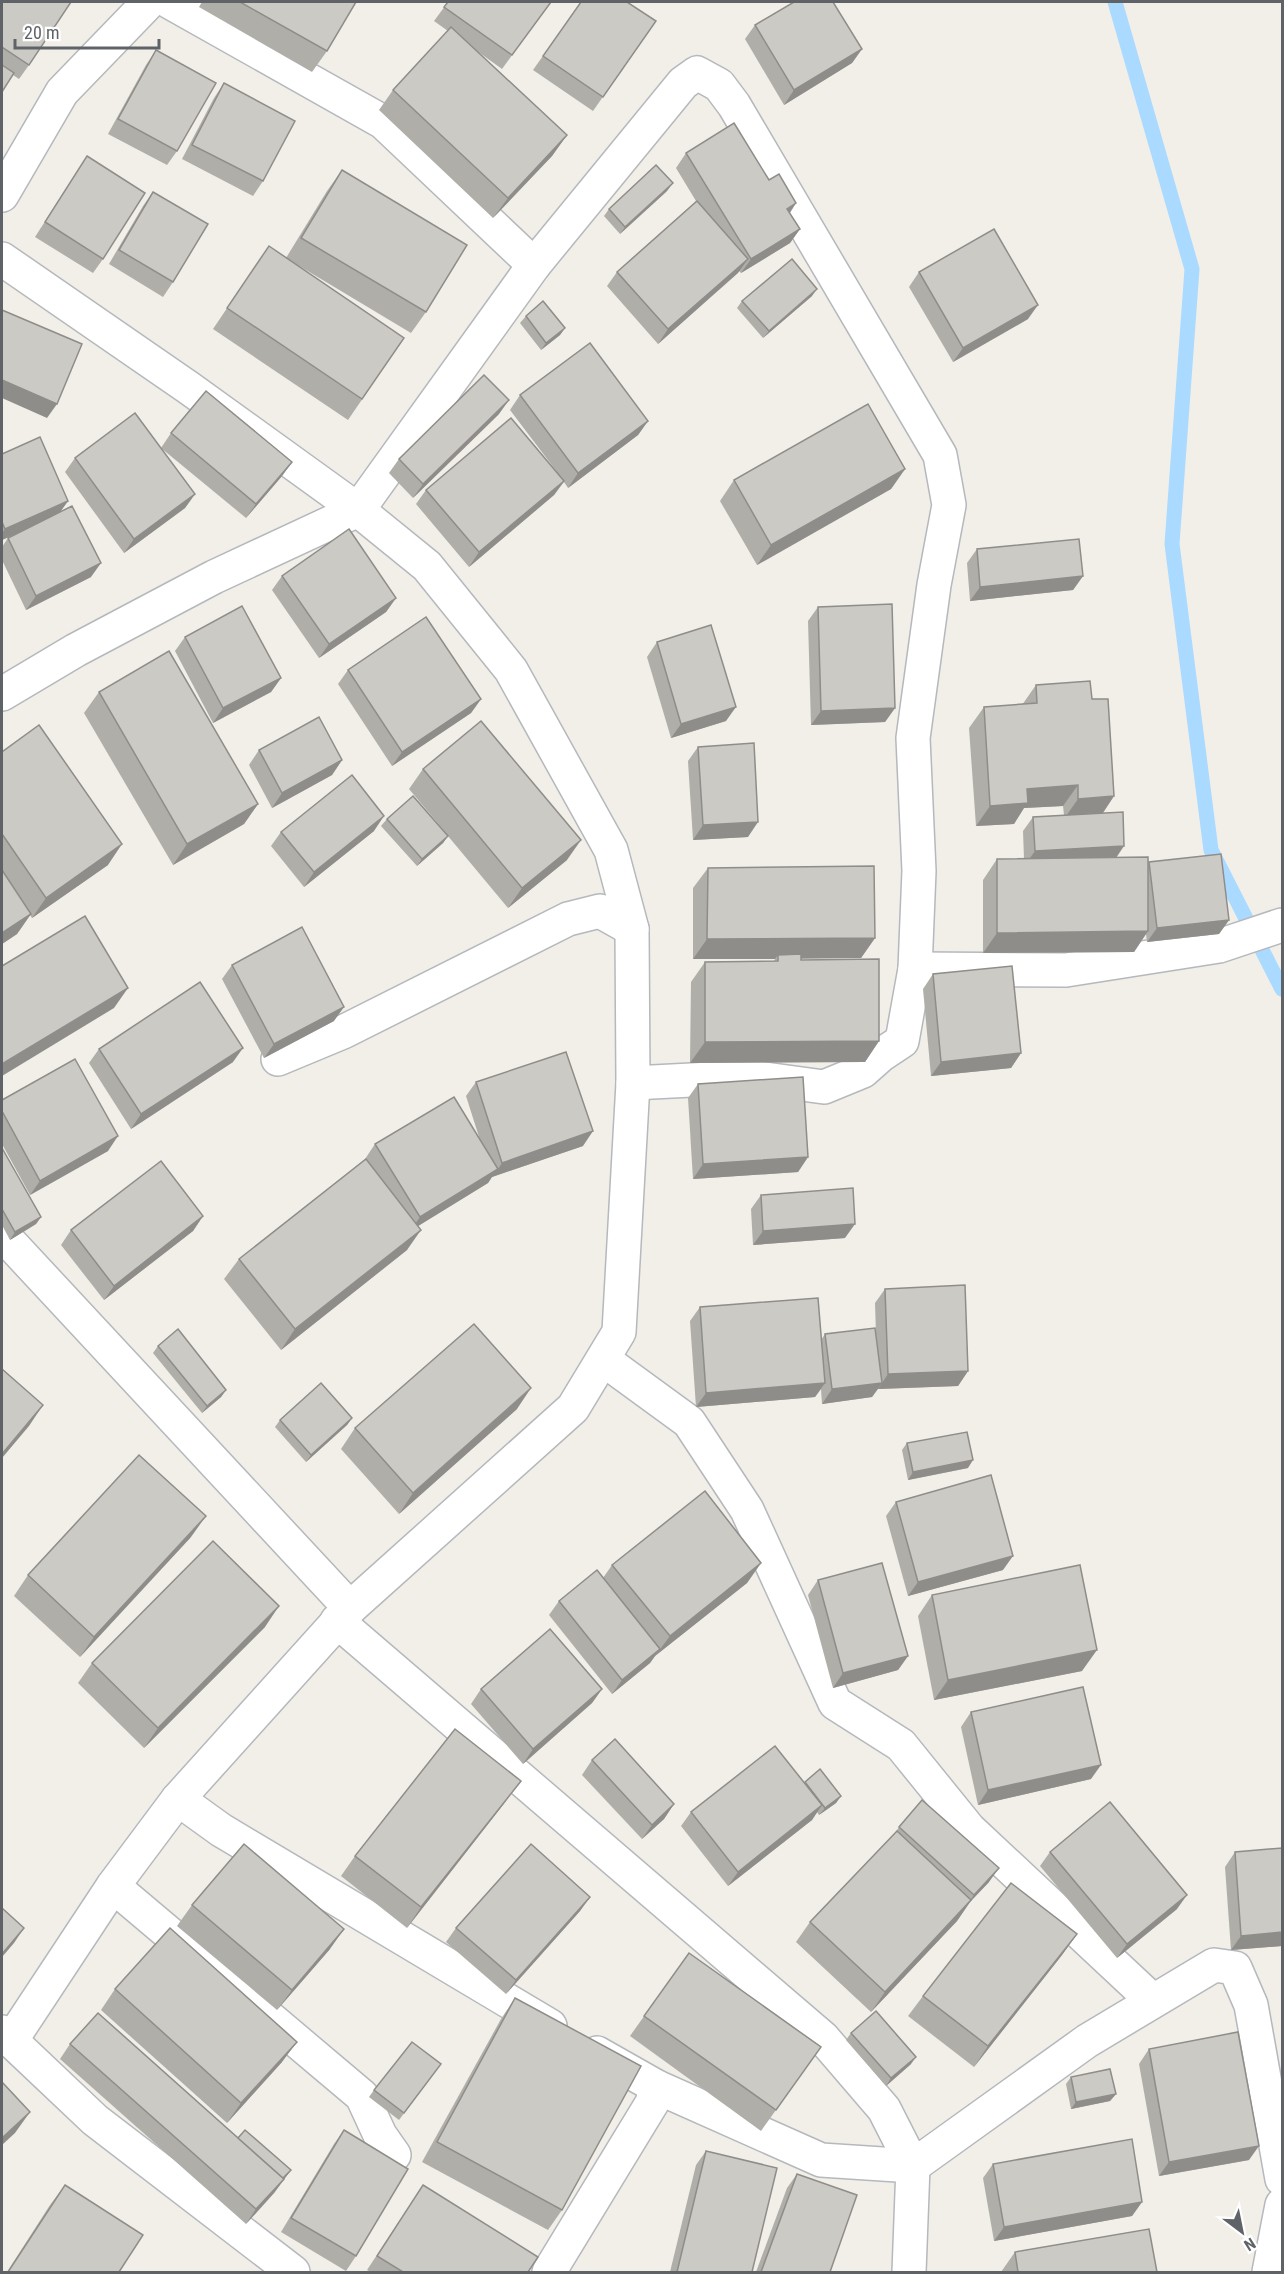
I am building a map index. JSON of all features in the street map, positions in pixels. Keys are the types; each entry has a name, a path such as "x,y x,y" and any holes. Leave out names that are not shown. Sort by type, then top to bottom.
{"street":[{"path":"2,195 62,92 149,2"},
{"path":"170,2 383,122 534,265"},
{"path":"2,694 76,650 214,577 358,510 534,265 683,83 698,73 719,85 734,105 940,455 949,506 934,585 914,738 919,871 915,969 902,1041 881,1054 864,1071 824,1087 750,1077 633,1083"},
{"path":"2,259 189,388 358,510 427,566 511,670 611,850 632,929 633,1083 619,1332 604,1360 573,1408 344,1614 178,1799 113,1886 7,2036 95,2120 293,2272"},
{"path":"278,1059 343,1032 568,919 600,911 632,929"},
{"path":"915,969 1066,970 1219,946 1282,925"},
{"path":"2,1234 344,1614 823,2038 884,2109 913,2166 909,2272"},
{"path":"604,1360 689,1422 747,1510 835,1702 901,1744 969,1829 1153,2001"},
{"path":"178,1799 221,1830 403,1940 657,2087 821,2160 913,2166 1087,2041 1214,1965 1235,1968 1251,2005 1282,2179"},
{"path":"113,1886 362,2096 380,2135 394,2155"},
{"path":"549,2272 652,2103 657,2087"},
{"path":"1269,2272 1282,2205"}],"building":[{"path":"2,2 71,2 29,65 2,47"},
{"path":"240,2 356,2 327,51"},
{"path":"448,2 551,2 512,55 444,7"},
{"path":"581,2 627,2 656,21 603,97 543,56"},
{"path":"794,2 833,2 862,49 794,90 755,25"},
{"path":"451,27 567,135 508,198 393,90"},
{"path":"156,50 216,83 177,151 118,119"},
{"path":"2,65 14,73 2,92"},
{"path":"224,83 295,121 263,181 192,145"},
{"path":"734,123 769,180 779,174 796,203 787,209 800,229 751,259 686,153"},
{"path":"87,156 145,193 103,259 45,222"},
{"path":"656,165 673,183 625,227 609,209"},
{"path":"342,170 467,245 426,312 301,238"},
{"path":"153,192 208,224 173,282 119,250"},
{"path":"697,201 748,259 668,329 617,272"},
{"path":"994,229 1038,305 963,348 919,272"},
{"path":"269,246 404,338 362,399 227,308"},
{"path":"792,259 817,289 769,331 742,301"},
{"path":"543,301 565,328 546,343 526,316"},
{"path":"2,310 82,344 57,404 2,380"},
{"path":"590,343 648,421 578,473 520,395"},
{"path":"484,375 509,400 423,484 399,459"},
{"path":"206,391 292,462 256,504 171,433"},
{"path":"868,404 905,469 771,545 734,480"},
{"path":"135,413 195,494 134,539 75,458"},
{"path":"511,418 564,481 479,552 426,490"},
{"path":"40,437 68,501 5,529 2,522 2,454"},
{"path":"72,506 101,563 36,596 8,538"},
{"path":"349,529 396,598 329,644 282,576"},
{"path":"1079,539 1083,576 980,587 977,549"},
{"path":"892,604 895,708 821,711 818,607"},
{"path":"242,606 281,678 223,708 185,637"},
{"path":"426,617 481,699 402,752 348,670"},
{"path":"711,625 736,707 681,724 657,642"},
{"path":"169,651 258,804 187,844 99,692"},
{"path":"1090,681 1092,699 1108,699 1114,796 1078,799 1078,785 1027,789 1028,803 990,806 984,707 1037,703 1036,685"},
{"path":"319,717 342,760 282,793 259,750"},
{"path":"481,721 581,840 522,888 423,769"},
{"path":"39,725 122,844 46,898 2,834 2,752"},
{"path":"754,743 758,822 703,825 698,747"},
{"path":"352,775 384,816 314,872 281,832"},
{"path":"413,796 448,836 422,859 387,819"},
{"path":"1123,812 1124,846 1035,851 1033,817"},
{"path":"1221,854 1229,920 1157,928 1149,862"},
{"path":"1148,857 1148,931 997,933 997,859"},
{"path":"874,866 875,938 707,939 708,868"},
{"path":"2,870 31,914 2,933"},
{"path":"85,916 128,988 2,1064 2,966"},
{"path":"302,927 344,1007 274,1044 232,965"},
{"path":"801,954 801,960 879,959 879,1041 705,1042 705,962 778,961 778,955"},
{"path":"1012,966 1021,1053 941,1062 933,974"},
{"path":"200,982 243,1048 141,1114 99,1049"},
{"path":"566,1052 593,1131 502,1163 476,1082"},
{"path":"75,1059 118,1136 40,1181 2,1111 2,1100"},
{"path":"803,1077 808,1157 703,1164 698,1084"},
{"path":"454,1097 498,1169 420,1217 375,1144"},
{"path":"2,1148 41,1217 15,1232 2,1209"},
{"path":"366,1159 421,1230 295,1329 239,1259"},
{"path":"161,1161 203,1216 114,1286 71,1230"},
{"path":"853,1188 855,1224 763,1231 761,1195"},
{"path":"965,1285 968,1371 888,1374 885,1289"},
{"path":"818,1298 825,1383 706,1393 700,1307"},
{"path":"474,1324 531,1388 413,1493 355,1428"},
{"path":"875,1328 882,1383 832,1389 825,1334"},
{"path":"178,1329 226,1390 207,1406 158,1346"},
{"path":"2,1369 43,1405 2,1454"},
{"path":"321,1383 352,1418 311,1455 280,1420"},
{"path":"967,1432 973,1460 913,1472 907,1443"},
{"path":"139,1455 206,1516 94,1637 28,1575"},
{"path":"991,1475 1013,1556 918,1582 896,1502"},
{"path":"705,1491 761,1563 670,1636 612,1565"},
{"path":"213,1541 279,1606 158,1728 92,1663"},
{"path":"882,1563 908,1656 843,1673 818,1580"},
{"path":"1080,1565 1097,1650 948,1680 932,1595"},
{"path":"597,1570 660,1649 622,1680 559,1601"},
{"path":"550,1629 602,1689 533,1749 481,1689"},
{"path":"1083,1687 1101,1765 988,1790 971,1712"},
{"path":"455,1729 521,1781 421,1907 355,1856"},
{"path":"615,1739 674,1804 652,1825 592,1760"},
{"path":"775,1746 822,1805 738,1872 691,1812"},
{"path":"820,1769 841,1796 825,1808 805,1782"},
{"path":"922,1800 999,1868 974,1895 899,1827"},
{"path":"1110,1802 1187,1895 1127,1944 1050,1852"},
{"path":"897,1831 971,1900 885,1992 810,1922"},
{"path":"244,1844 344,1929 292,1990 192,1905"},
{"path":"531,1844 590,1897 516,1980 456,1928"},
{"path":"1282,1848 1282,1932 1241,1936 1235,1852"},
{"path":"1011,1883 1077,1934 988,2046 923,1996"},
{"path":"2,1908 24,1928 2,1954"},
{"path":"170,1928 297,2042 241,2103 115,1989"},
{"path":"689,1953 821,2047 776,2110 644,2016"},
{"path":"515,1998 641,2066 562,2210 437,2142"},
{"path":"876,2011 916,2057 891,2078 851,2033"},
{"path":"98,2013 284,2179 256,2209 70,2044"},
{"path":"1238,2032 1259,2146 1169,2162 1149,2049"},
{"path":"412,2042 441,2064 404,2113 374,2090"},
{"path":"1110,2069 1116,2094 1076,2102 1071,2077"},
{"path":"2,2082 30,2112 2,2138"},
{"path":"245,2130 291,2170 283,2178 238,2138"},
{"path":"344,2130 408,2169 356,2256 291,2218"},
{"path":"1132,2139 1142,2202 1004,2227 993,2164"},
{"path":"706,2151 777,2168 752,2272 677,2272"},
{"path":"797,2174 857,2195 830,2272 761,2272"},
{"path":"65,2185 143,2235 119,2272 8,2272"},
{"path":"423,2185 538,2257 528,2272 403,2272 377,2256"},
{"path":"1149,2229 1157,2272 1018,2272 1015,2252"}],"waterway":[{"path":"1115,2 1192,269 1172,544 1211,850 1282,989"}]}
